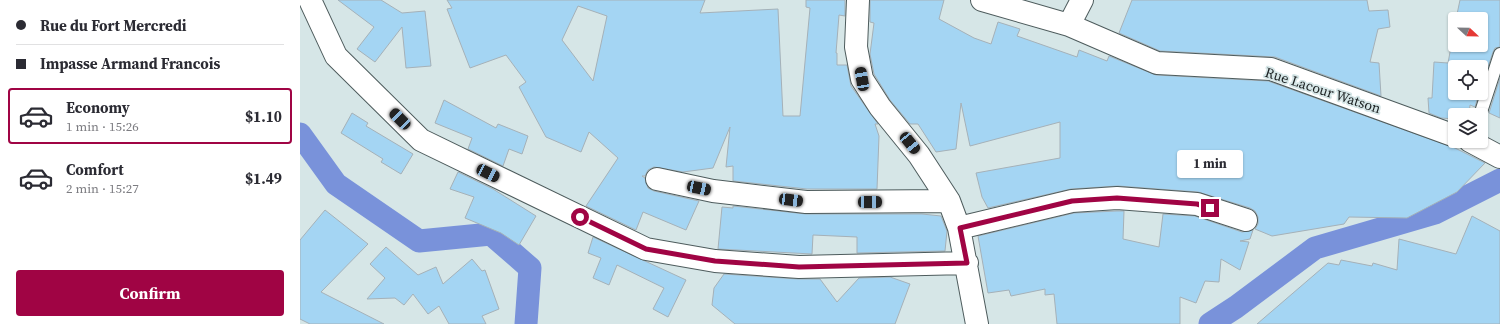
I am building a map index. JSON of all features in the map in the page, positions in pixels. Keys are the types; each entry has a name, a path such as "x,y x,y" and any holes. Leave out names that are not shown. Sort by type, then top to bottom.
{"street":[{"path":"310,0 336,56 421,140 646,249 715,261 799,267 967,263"},
{"path":"858,0 856,47 862,79 880,107 919,155 949,201 960,228 977,324"},
{"name":"Rue Lacour Watson","path":"982,0 1069,25 1157,63 1270,69 1448,133"},
{"path":"1069,25 1082,0"},
{"path":"1483,148 1500,157"},
{"path":"657,179 713,191 806,202 949,201"},
{"path":"960,228 1072,201 1117,198 1197,204 1246,220"}],"lane":[{"path":"1482,108 1500,54"}],"building":[{"path":"338,0 381,0 402,13 425,11 431,66 406,68 402,27 375,62 357,49 374,27"},
{"path":"447,0 705,0 700,13 778,9 783,116 800,116 810,8 806,7 806,0 845,0 845,16 839,15 836,53 837,65 847,65 851,86 878,124 875,124 879,136 877,189 807,189 733,181 733,166 726,167 730,127 713,168 683,172 654,167 648,170 645,176 642,176 645,178 648,188 654,191 699,201 686,230 643,212 636,230 586,206 618,158 589,132 581,152 546,137 519,87 526,82 506,55 470,68 447,9 452,8","holes":["578,6 607,16 593,81 562,40"]},
{"path":"870,0 944,0 939,19 974,38 991,44 998,22 1020,29 1017,36 1077,57 1079,50 1107,61 1109,56 1156,75 1268,81 1448,145 1448,148 1455,148 1485,163 1457,192 1407,218 1349,217 1344,224 1272,236 1255,229 1258,224 1258,217 1255,211 1250,208 1198,192 1118,186 1071,189 988,208 982,197 976,173 1060,158 1060,122 970,146 961,103 956,149 936,152 918,124 910,124 890,100 874,74 870,54 874,23 870,22"},
{"path":"1132,0 1367,0 1369,11 1388,10 1390,27 1378,29 1370,62 1379,63 1381,96 1275,57 1160,51 1119,33"},
{"path":"1460,0 1500,0 1500,47 1495,48 1488,67 1488,60 1449,60 1450,52 1488,52 1488,12 1457,12"},
{"path":"1434,62 1448,63 1448,100 1477,100 1475,107 1470,105 1470,108 1448,108 1448,118 1441,118 1429,113 1428,98 1432,98"},
{"path":"1500,78 1500,118 1489,113"},
{"path":"444,100 496,128 498,124 528,136 522,154 509,149 503,166 468,149 472,138 435,123"},
{"path":"352,113 368,123 366,126 413,154 401,174 381,162 383,159 341,133"},
{"path":"458,172 493,189 536,216 519,245 501,233 465,218 474,197 450,189"},
{"path":"733,206 806,214 922,214 941,216 947,231 945,251 857,253 857,237 813,235 812,254 718,249 722,207 733,208"},
{"path":"325,210 368,244 321,292 384,324 310,324 300,319 300,240"},
{"path":"1124,211 1123,239 1159,247 1163,214 1195,216 1242,232 1253,230 1250,239 1240,241 1249,242 1240,270 1221,259 1219,282 1205,281 1196,303 1180,297 1180,324 1057,324 1054,294 1045,295 1045,289 1011,296 1009,290 988,293 978,236 1074,213"},
{"path":"1472,216 1500,231 1500,324 1257,324 1328,263 1339,265 1341,260 1372,266 1373,263 1397,270 1399,239 1456,254"},
{"path":"593,237 686,280 668,317 653,309 664,288 617,265 609,285 593,278 601,258 588,253"},
{"path":"386,247 418,275 436,267 443,284 472,259 482,271 485,270 499,309 482,316 486,324 449,324 439,306 428,314 413,294 404,305 395,298 367,299 385,278 370,264"},
{"path":"724,274 820,279 837,302 859,278 890,277 910,284 895,324 735,324 712,305 714,288"}],"waterway":[{"path":"300,134 336,184 419,241 491,234 530,268 526,324"},
{"path":"1210,324 1236,307 1315,248 1435,213 1500,180"}],"route":[{"path":"580,217 646,249 715,261 799,267 967,263 960,228 1072,201 1117,198 1197,204 1210,208"}]}
